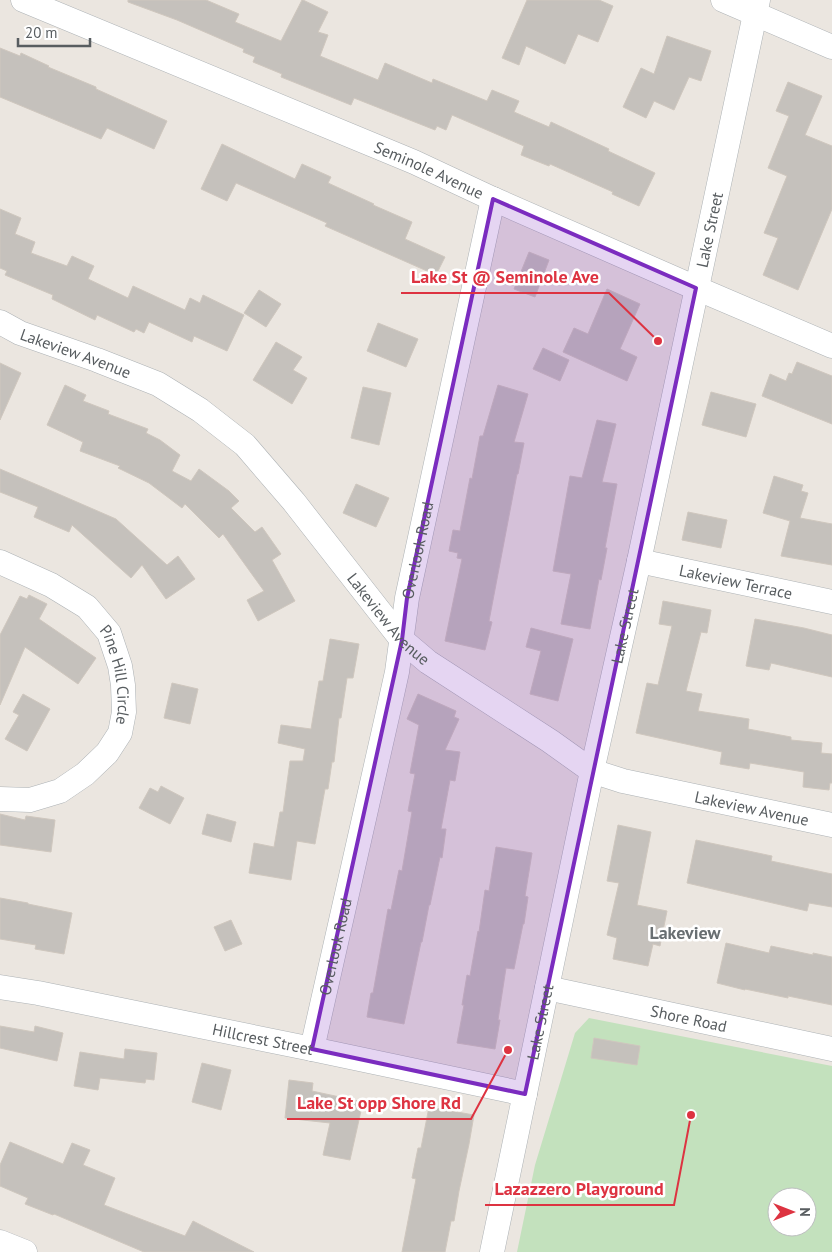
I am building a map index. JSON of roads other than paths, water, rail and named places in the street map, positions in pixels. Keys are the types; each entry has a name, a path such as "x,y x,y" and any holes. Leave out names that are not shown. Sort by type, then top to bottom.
{"street":[{"name":"Seminole Avenue","path":"23,0 51,5 832,346"},
{"path":"723,0 756,7 832,47"},
{"name":"Lake Street","path":"492,1252 592,771 756,7"},
{"name":"Overlook Road","path":"312,1049 397,672 407,598 493,199"},
{"name":"Lakeview Avenue","path":"0,322 20,333 158,384 200,410 245,444 294,502 402,640 428,662 550,741 592,771 623,781 832,825"},
{"name":"Pine Hill Circle","path":"0,562 51,585 87,607 109,633 120,666 124,712 120,733 107,753 85,774 60,791 30,800 0,799"},
{"name":"Lakeview Terrace","path":"638,562 832,602"},
{"name":"Hillcrest Street","path":"0,987 312,1049 525,1094"},
{"name":"Shore Road","path":"547,988 832,1049"},
{"path":"0,1242 25,1252"}],"place":[{"name":"Lake St @ Seminole Ave","path":"658,341"},
{"name":"Lake St opp Shore Rd","path":"508,1050"},
{"name":"Lazazzero Playground","path":"691,1115"}],"district":[{"name":"Lakeview","path":"685,932"}]}
